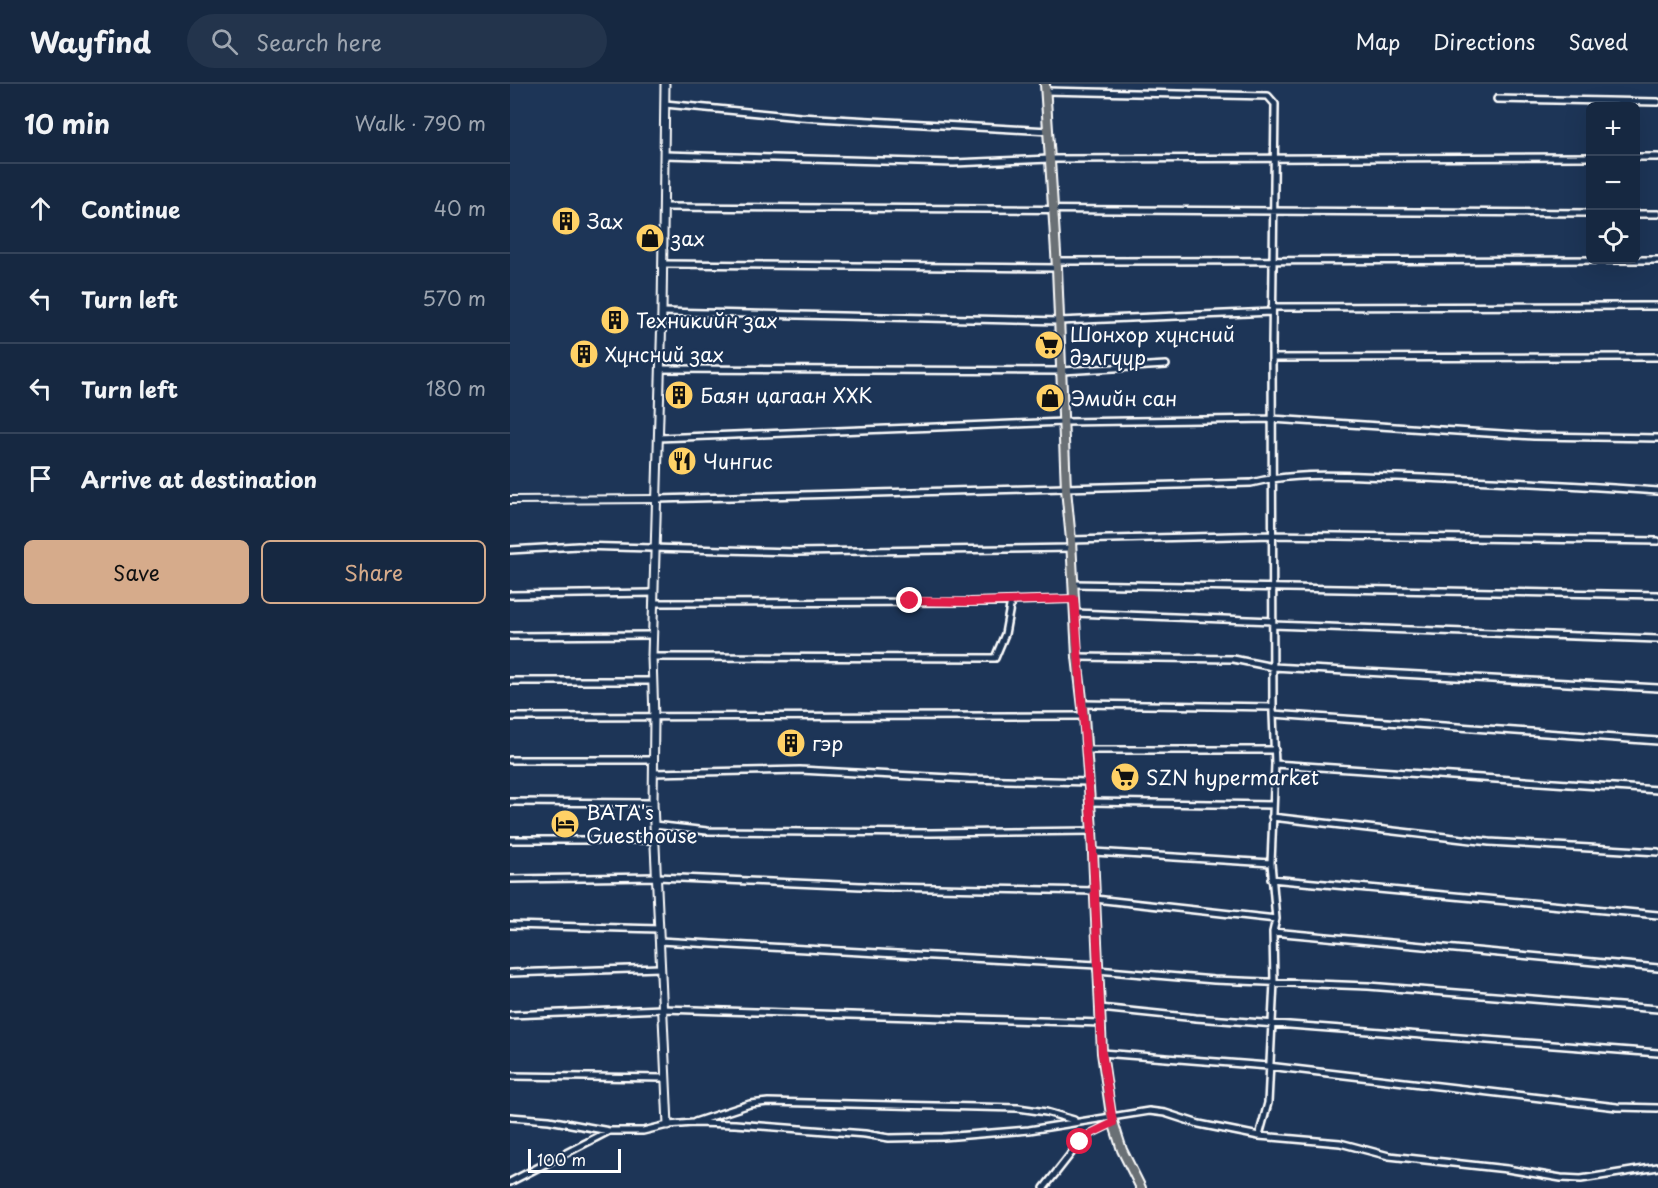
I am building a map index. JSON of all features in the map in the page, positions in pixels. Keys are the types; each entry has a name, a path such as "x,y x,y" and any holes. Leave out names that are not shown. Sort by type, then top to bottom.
{"main road":[{"path":"665,84 662,312 652,657 653,803 668,1125"},
{"path":"1045,88 1062,371 1066,489 1072,544 1077,657 1083,704 1094,852 1102,1053 1112,1119 1122,1150 1141,1188"}],"street":[{"path":"1045,88 1268,96 1275,104 1272,309 1275,764 1271,863 1275,919 1268,1103 1259,1136"},
{"path":"1497,99 1658,102"},
{"path":"665,104 812,118 1049,131"},
{"path":"664,155 954,163 1050,159 1586,157"},
{"path":"1640,157 1658,157"},
{"path":"664,207 1586,213"},
{"path":"1640,214 1658,214"},
{"path":"663,264 1658,260"},
{"path":"662,312 1059,321 1272,309 1658,306"},
{"path":"1272,358 1658,357"},
{"path":"660,369 1062,371 1166,365"},
{"path":"658,438 1064,422 1272,419 1534,436 1658,438"},
{"path":"510,500 657,500 1251,483 1273,477 1304,474 1474,479 1658,490"},
{"path":"510,550 578,546 795,552 1072,544 1272,535 1658,541"},
{"path":"1074,584 1658,595"},
{"path":"510,595 653,592"},
{"path":"653,603 1074,599"},
{"path":"652,657 995,658 1005,634 1011,601"},
{"path":"1075,613 1658,639"},
{"path":"510,636 652,635"},
{"path":"1077,657 1233,659 1273,666 1658,688"},
{"path":"510,681 653,681"},
{"path":"1083,704 1273,707"},
{"path":"1273,714 1658,741"},
{"path":"510,717 1084,716"},
{"path":"1087,750 1275,750"},
{"path":"510,760 654,760"},
{"path":"1275,764 1658,790"},
{"path":"653,773 800,770 969,779 1089,782"},
{"path":"510,802 653,803"},
{"path":"1090,802 1273,805"},
{"path":"1272,817 1489,842 1658,852"},
{"path":"654,825 707,831 931,833 1092,831"},
{"path":"510,840 655,840"},
{"path":"1094,852 1271,863"},
{"path":"510,879 657,877 1095,895 1275,919"},
{"path":"1271,879 1658,915"},
{"path":"510,925 659,928"},
{"path":"1273,932 1658,968"},
{"path":"659,941 1097,967 1214,980 1368,986 1658,1009"},
{"path":"510,973 660,968"},
{"path":"1100,1008 1271,1024 1658,1053"},
{"path":"510,1015 663,1009 1101,1023"},
{"path":"1102,1053 1268,1066 1617,1107 1658,1108"},
{"path":"510,1076 666,1078"},
{"path":"693,1123 750,1104 768,1102 1018,1108 1046,1112 1078,1121"},
{"path":"510,1117 549,1120 609,1131 643,1131 668,1125 693,1123 735,1124 865,1134 889,1138 999,1134 1078,1121 1112,1119 1149,1111 1259,1136 1340,1143 1389,1156 1507,1169 1561,1178 1581,1179 1658,1167"},
{"path":"1044,1188 1080,1142 1112,1119"},
{"path":"510,1182 609,1131"}],"place":[{"name":"Зах","path":"566,221"},
{"name":"зах","path":"650,238"},
{"name":"Техникийн зах","path":"615,320"},
{"name":"Шонхор хүнсний дэлгүүр","path":"1049,345"},
{"name":"Хүнсний зах","path":"584,354"},
{"name":"Баян цагаан ХХК","path":"679,395"},
{"name":"Эмийн сан","path":"1050,398"},
{"name":"Чингис","path":"682,461"},
{"name":"гэр","path":"791,743"},
{"name":"SZN hypermarket","path":"1125,777"},
{"name":"BATA's Guesthouse","path":"565,824"}],"route":[{"path":"910,601 1074,599 1089,782 1102,1053 1113,1123 1092,1133 1080,1142"}]}
